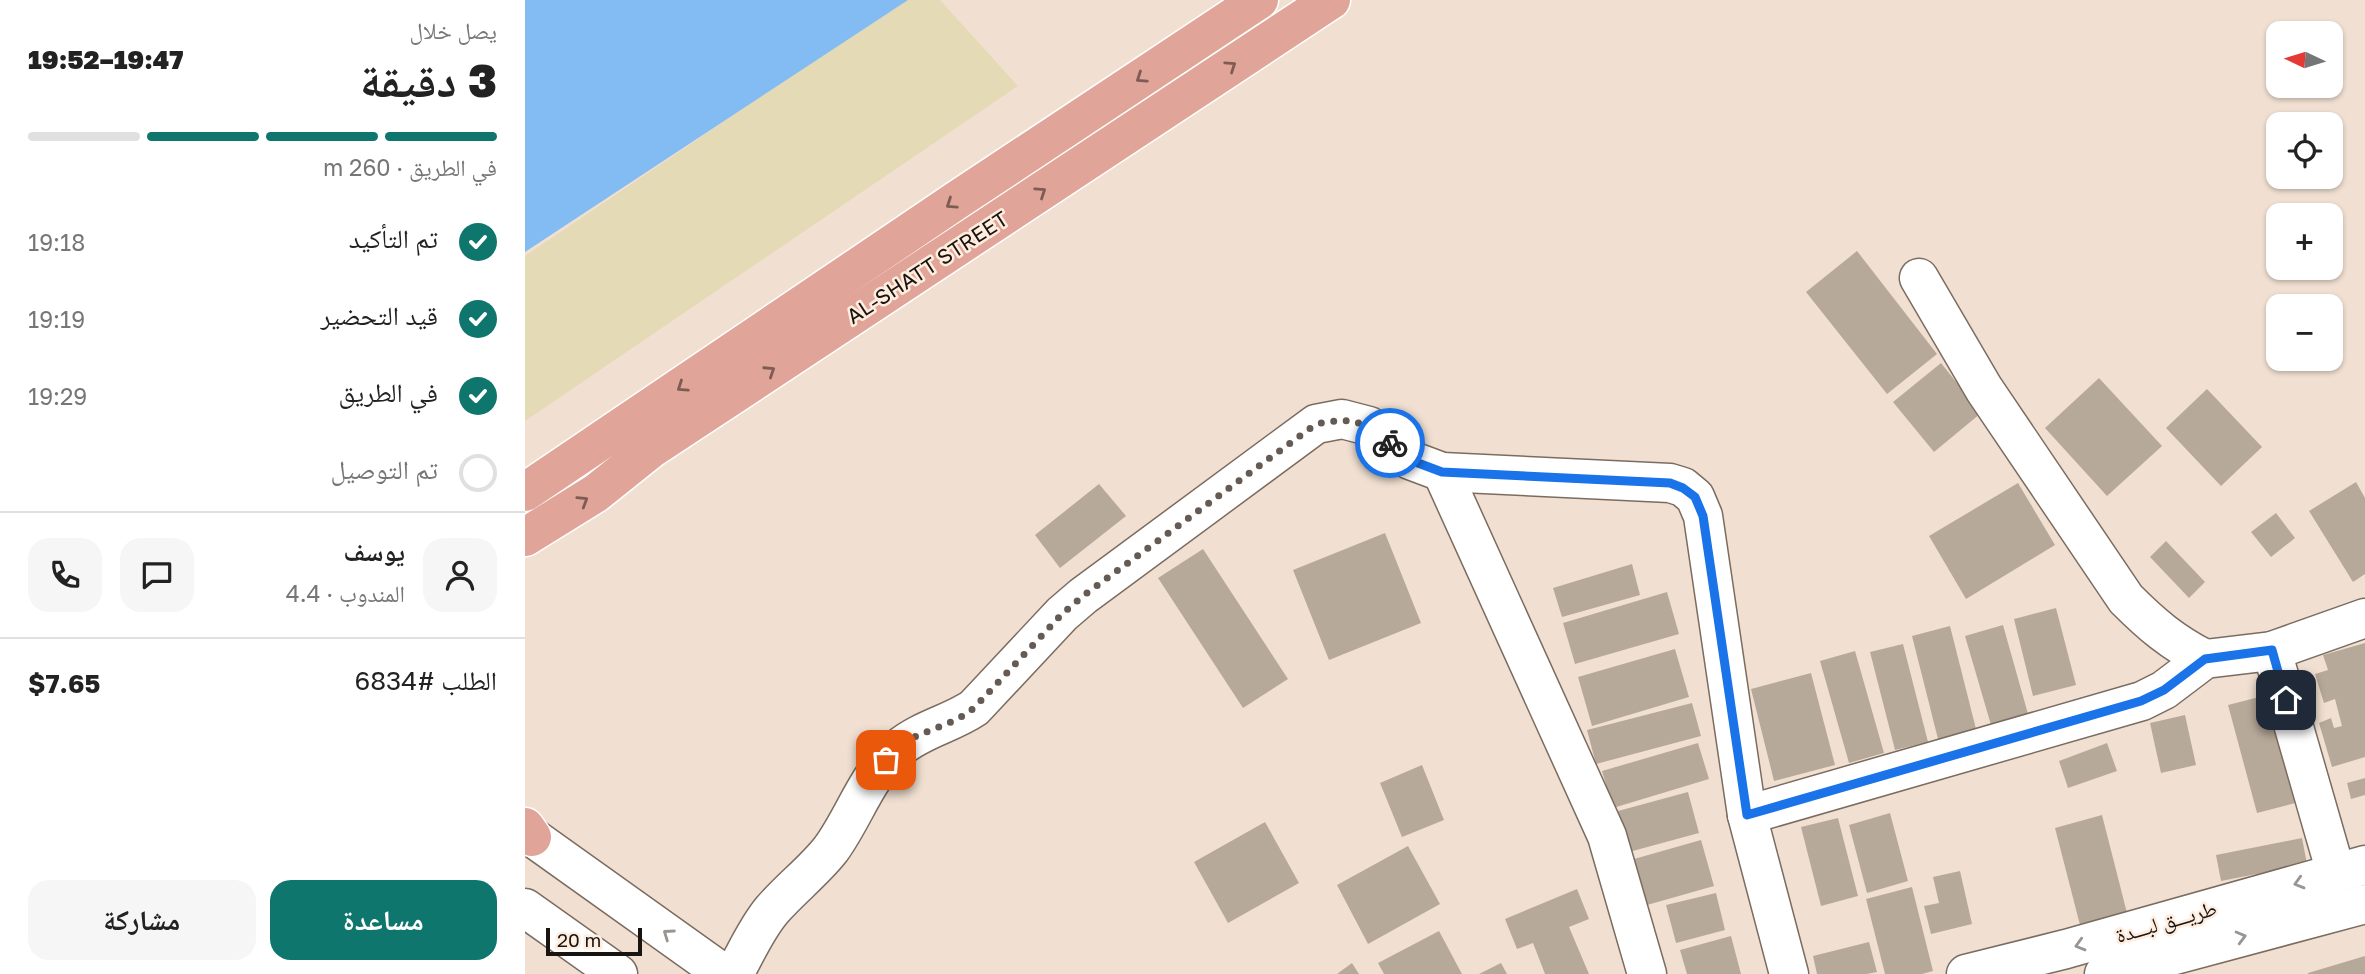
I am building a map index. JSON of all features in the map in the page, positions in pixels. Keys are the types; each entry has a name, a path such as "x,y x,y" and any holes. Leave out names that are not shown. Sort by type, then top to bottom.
{"main road":[{"name":"AL-SHATT STREET","path":"525,492 1259,0"},
{"name":"AL-SHATT STREET","path":"525,537 596,493 651,449 1331,0"}],"street":[{"path":"1919,278 1984,388 2126,599 2155,628 2176,644 2205,659"},
{"path":"734,974 763,921 830,850 886,760 912,738 958,719 974,708 1062,614 1083,596 1316,424 1342,419 1369,426 1410,460 1442,472 1670,483 1695,497 1703,516 1711,562 1747,815 1789,974"},
{"path":"1442,472 1607,836 1647,974"},
{"path":"1747,815 2141,701 2164,690 2205,659 2272,650 2365,618"},
{"path":"2272,650 2351,869"},
{"path":"527,832 724,974"},
{"name":"طريـــق لبـــدة","path":"1966,974 2079,946 2351,869"},
{"name":"طريـــق لبـــدة","path":"2104,974 2197,962 2365,904"},
{"path":"525,908 618,974"}],"sand":[{"path":"904,0 940,0 1018,86 525,421 525,256"}],"water":[{"path":"525,0 908,0 525,252"}],"building":[{"path":"1857,251 1937,354 1887,394 1806,292"},
{"path":"1941,363 1981,413 1934,452 1893,402"},
{"path":"2099,378 2162,446 2107,496 2045,428"},
{"path":"2207,389 2262,447 2221,486 2166,428"},
{"path":"2356,482 2365,498 2365,574 2353,582 2309,511"},
{"path":"2018,483 2055,545 1966,599 1929,536"},
{"path":"1099,484 1126,516 1060,568 1035,535"},
{"path":"2276,513 2295,538 2271,557 2251,532"},
{"path":"1385,533 1421,623 1329,660 1293,570"},
{"path":"2166,541 2205,582 2189,598 2150,557"},
{"path":"1203,549 1288,679 1243,708 1158,578"},
{"path":"1632,564 1640,595 1562,617 1553,588"},
{"path":"1667,592 1679,634 1575,664 1563,623"},
{"path":"2056,608 2076,685 2033,696 2014,619"},
{"path":"2003,625 2028,714 1991,725 1965,636"},
{"path":"1950,626 1976,729 1938,739 1912,636"},
{"path":"2365,643 2365,757 2332,767 2319,723 2331,718 2334,728 2342,726 2335,699 2324,703 2315,674 2328,670 2323,655"},
{"path":"1903,644 1928,742 1895,750 1870,652"},
{"path":"1675,649 1689,697 1592,726 1578,677"},
{"path":"1855,651 1884,753 1849,763 1820,661"},
{"path":"1811,673 1835,765 1774,781 1751,689"},
{"path":"2271,694 2299,802 2257,813 2228,705"},
{"path":"1692,703 1701,736 1596,764 1587,730"},
{"path":"2185,715 2196,765 2161,773 2150,723"},
{"path":"1698,743 1709,779 1613,808 1602,771"},
{"path":"2107,743 2117,771 2068,788 2059,761"},
{"path":"1422,765 1444,820 1402,837 1380,783"},
{"path":"2365,778 2365,795 2351,799 2347,783"},
{"path":"1688,792 1699,833 1629,852 1618,811"},
{"path":"1890,813 1908,881 1867,893 1849,825"},
{"path":"2102,815 2127,913 2080,925 2055,828"},
{"path":"1838,818 1858,896 1821,906 1801,827"},
{"path":"1265,822 1299,883 1228,923 1194,862"},
{"path":"2302,838 2307,864 2221,881 2216,855"},
{"path":"1701,840 1714,886 1640,907 1627,861"},
{"path":"1408,846 1440,904 1368,944 1337,885"},
{"path":"1960,871 1972,924 1931,934 1924,906 1939,903 1933,877"},
{"path":"1912,887 1933,971 1922,974 1885,974 1866,899"},
{"path":"1577,889 1589,919 1569,927 1589,974 1545,974 1533,943 1517,949 1505,919"},
{"path":"1716,893 1725,930 1676,943 1666,905"},
{"path":"1439,931 1462,974 1384,974 1378,963"},
{"path":"1731,936 1741,974 1687,974 1680,950"},
{"path":"1869,942 1877,972 1817,974 1813,956"},
{"path":"2365,956 2365,974 2308,974 2308,973"},
{"path":"1352,963 1359,974 1337,974"},
{"path":"1501,963 1507,974 1479,974"}],"way so far":[{"path":"886,760 912,738 958,719 974,708 1062,614 1083,596 1316,424 1342,419 1369,426 1390,443"}],"route":[{"path":"1390,443 1410,460 1442,472 1670,483 1695,497 1703,516 1711,562 1747,815 2141,701 2164,690 2205,659 2272,650 2286,700"}]}
